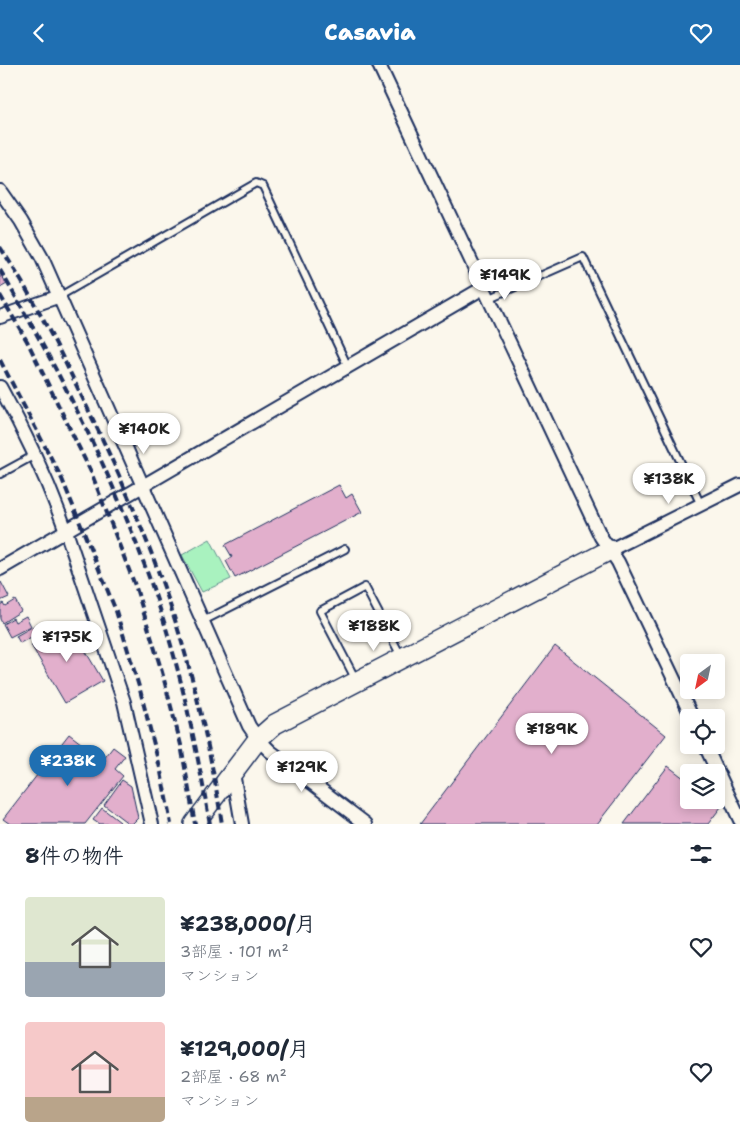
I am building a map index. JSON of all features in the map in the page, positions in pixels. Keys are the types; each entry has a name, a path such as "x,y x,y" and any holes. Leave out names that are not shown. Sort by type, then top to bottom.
{"street":[{"path":"379,65 601,537 618,562 688,709"},
{"path":"0,191 21,221 42,258 60,296 249,727 270,751 366,824"},
{"path":"0,569 348,367 486,293"},
{"path":"0,317 60,296"},
{"path":"0,387 13,411 66,531 124,702 152,824"},
{"path":"194,824 258,739 275,723 740,485"},
{"path":"709,754 740,820"},
{"path":"233,773 242,824"}],"lane":[{"path":"60,296 256,183 263,186 348,367"},
{"path":"486,293 583,257 701,505"},
{"path":"0,474 33,455"},
{"path":"203,621 345,549"},
{"path":"356,680 320,611 365,587 402,657"}],"green space":[{"path":"210,539 231,579 202,592 182,555"}],"building":[{"path":"0,273 7,284 0,288"},
{"path":"339,485 346,498 352,494 362,512 235,578 226,561 232,557 225,545"},
{"path":"0,583 9,597 0,601"},
{"path":"15,600 21,611 2,623 0,619 0,605 3,603 5,606"},
{"path":"26,616 31,626 10,637 3,624 13,618 15,622"},
{"path":"39,623 43,631 20,643 16,636"},
{"path":"69,623 103,681 65,703 31,645"},
{"path":"555,646 666,735 597,824 420,824"},
{"path":"69,734 103,760 113,747 125,756 115,769 123,776 85,824 10,824 3,819"},
{"path":"668,766 680,775 680,809 719,809 708,824 624,824"},
{"path":"122,780 131,786 138,818 132,824 129,824 104,805"},
{"path":"102,808 120,822 118,824 99,824 93,820"}],"railway":[{"path":"0,247 34,302 64,360 117,471 148,544 166,593 192,678 206,736 222,824"},
{"path":"0,270 71,399 93,443 132,533 165,625 179,674 210,824"},
{"path":"0,295 27,341 91,472 136,588 162,672 181,745 195,824"},
{"path":"0,360 62,479 116,611 140,690 161,772 171,824"}]}
